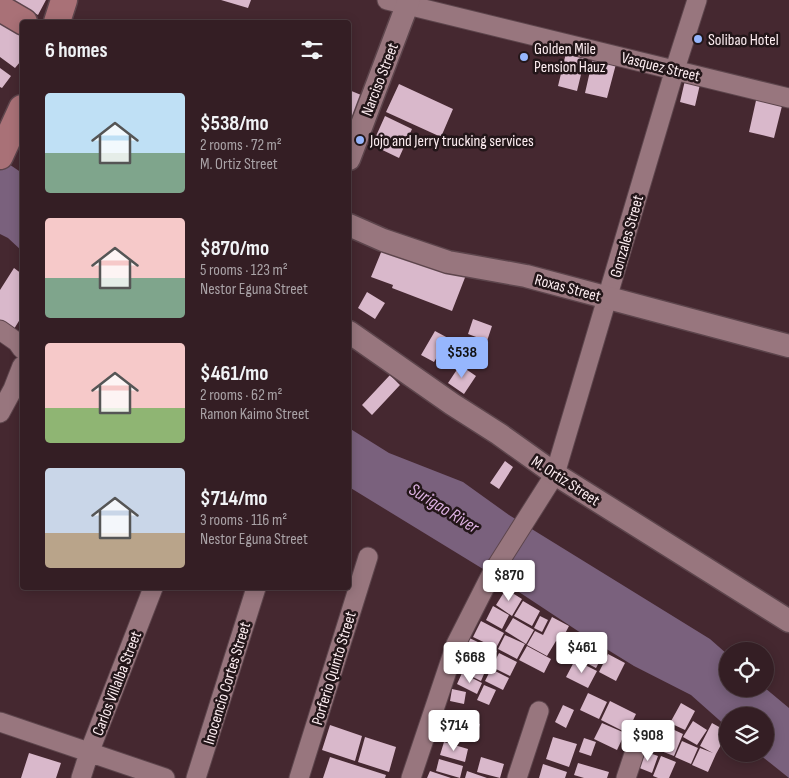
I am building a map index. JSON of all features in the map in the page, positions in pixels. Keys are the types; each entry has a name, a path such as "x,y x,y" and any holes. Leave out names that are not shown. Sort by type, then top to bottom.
{"main road":[{"path":"58,20 64,0"},
{"path":"0,8 21,20"},
{"path":"0,156 20,114"}],"street":[{"name":"Gonzales Street","path":"410,778 456,644 490,575 554,474 697,0"},
{"name":"Vasquez Street","path":"401,2 789,98"},
{"name":"Narciso Street","path":"351,153 401,2"},
{"name":"Roxas Street","path":"351,226 383,240 448,262 526,276 789,346"},
{"path":"0,330 20,346"},
{"name":"M. Ortiz Street","path":"351,333 452,404 499,434 554,474 789,620"},
{"path":"0,413 20,371"},
{"name":"Porferio Quinto Street","path":"299,778 368,557"},
{"name":"Carlos Villalba Street","path":"81,778 89,752 152,590"},
{"name":"Inocencio Cortes Street","path":"196,778 255,590"},
{"path":"517,778 539,711"},
{"path":"0,722 165,778"},
{"path":"626,778 635,751"}],"water":[{"path":"0,158 20,172 20,249 8,238 0,234"},
{"name":"Surigao River","path":"351,429 389,453 463,482 509,515 710,639 719,647 719,697 774,696 789,708 789,778 769,762 774,762 774,707 719,707 719,720 691,695 634,666 501,580 351,488"}],"building":[{"path":"12,0 46,0 38,15"},
{"path":"221,0 251,0 248,8"},
{"path":"0,22 20,36 20,62 15,68 0,57"},
{"path":"566,53 585,58 577,91 558,86"},
{"path":"593,58 616,64 607,98 585,93"},
{"path":"0,68 11,76 2,88 0,87"},
{"path":"686,76 701,80 695,106 680,102"},
{"path":"399,84 453,109 441,137 386,112"},
{"path":"351,91 366,97 351,131"},
{"path":"757,96 783,102 774,138 749,132"},
{"path":"385,116 412,129 399,158 372,145"},
{"path":"382,250 466,275 452,311 392,288 393,285 371,277"},
{"path":"14,268 20,272 20,319 14,329 0,320 0,290"},
{"path":"367,292 385,303 375,319 358,308"},
{"path":"473,319 492,326 487,341 468,334"},
{"path":"435,331 448,338 434,362 421,355"},
{"path":"460,365 476,376 464,394 448,383"},
{"path":"390,375 400,385 372,415 362,405"},
{"path":"505,461 513,467 499,489 490,483"},
{"path":"506,589 522,599 512,616 496,605"},
{"path":"523,601 540,611 532,626 514,616"},
{"path":"493,606 509,615 502,629 486,620"},
{"path":"540,616 548,620 542,632 534,628"},
{"path":"552,617 569,626 560,643 556,641 547,656 527,645 535,631 543,635"},
{"path":"513,618 534,630 526,644 505,631"},
{"path":"481,621 504,633 496,648 473,637"},
{"path":"505,635 525,644 517,659 498,649"},
{"path":"570,635 604,653 596,668 562,650"},
{"path":"465,636 497,651 491,663 459,648"},
{"path":"527,646 551,659 544,673 519,660"},
{"path":"499,653 517,662 510,676 492,667"},
{"path":"608,654 625,663 616,681 599,672"},
{"path":"461,655 487,667 481,681 455,668"},
{"path":"575,660 597,671 588,688 566,677"},
{"path":"491,669 509,678 503,690 485,681"},
{"path":"462,673 482,683 477,694 457,684"},
{"path":"484,685 496,690 489,705 477,700"},
{"path":"452,689 466,692 464,704 450,701"},
{"path":"588,693 607,702 599,719 580,710"},
{"path":"610,701 636,714 627,733 601,720"},
{"path":"681,703 695,711 685,730 670,723"},
{"path":"563,705 574,710 566,728 555,722"},
{"path":"444,713 480,724 475,741 439,730"},
{"path":"693,721 707,730 697,745 683,737"},
{"path":"602,723 625,733 617,750 594,739"},
{"path":"712,723 719,727 719,748 708,772 692,765 700,748 713,753 700,746"},
{"path":"330,725 362,736 355,761 322,750"},
{"path":"670,728 683,734 674,756 661,751"},
{"path":"365,737 396,747 389,772 358,762"},
{"path":"553,737 577,744 569,767 546,759"},
{"path":"584,738 596,742 591,756 579,752"},
{"path":"682,741 698,748 691,764 675,757"},
{"path":"444,742 468,749 465,762 440,755"},
{"path":"644,751 658,756 652,773 637,767"},
{"path":"29,753 61,763 56,778 21,778"},
{"path":"661,756 676,762 669,778 653,776"},
{"path":"330,757 386,775 385,778 323,778"},
{"path":"481,757 504,764 500,778 477,772"},
{"path":"439,759 463,766 460,778 436,771"},
{"path":"578,763 609,772 607,778 584,778 574,775"},
{"path":"543,764 567,772 565,778 539,778"},
{"path":"430,771 451,778 427,778"},
{"path":"467,771 487,778 465,778"}],"place":[{"name":"Solibao Hotel","path":"698,39"},
{"name":"Golden Mile Pension Hauz","path":"524,57"},
{"name":"Jojo and Jerry trucking services","path":"360,140"}]}
